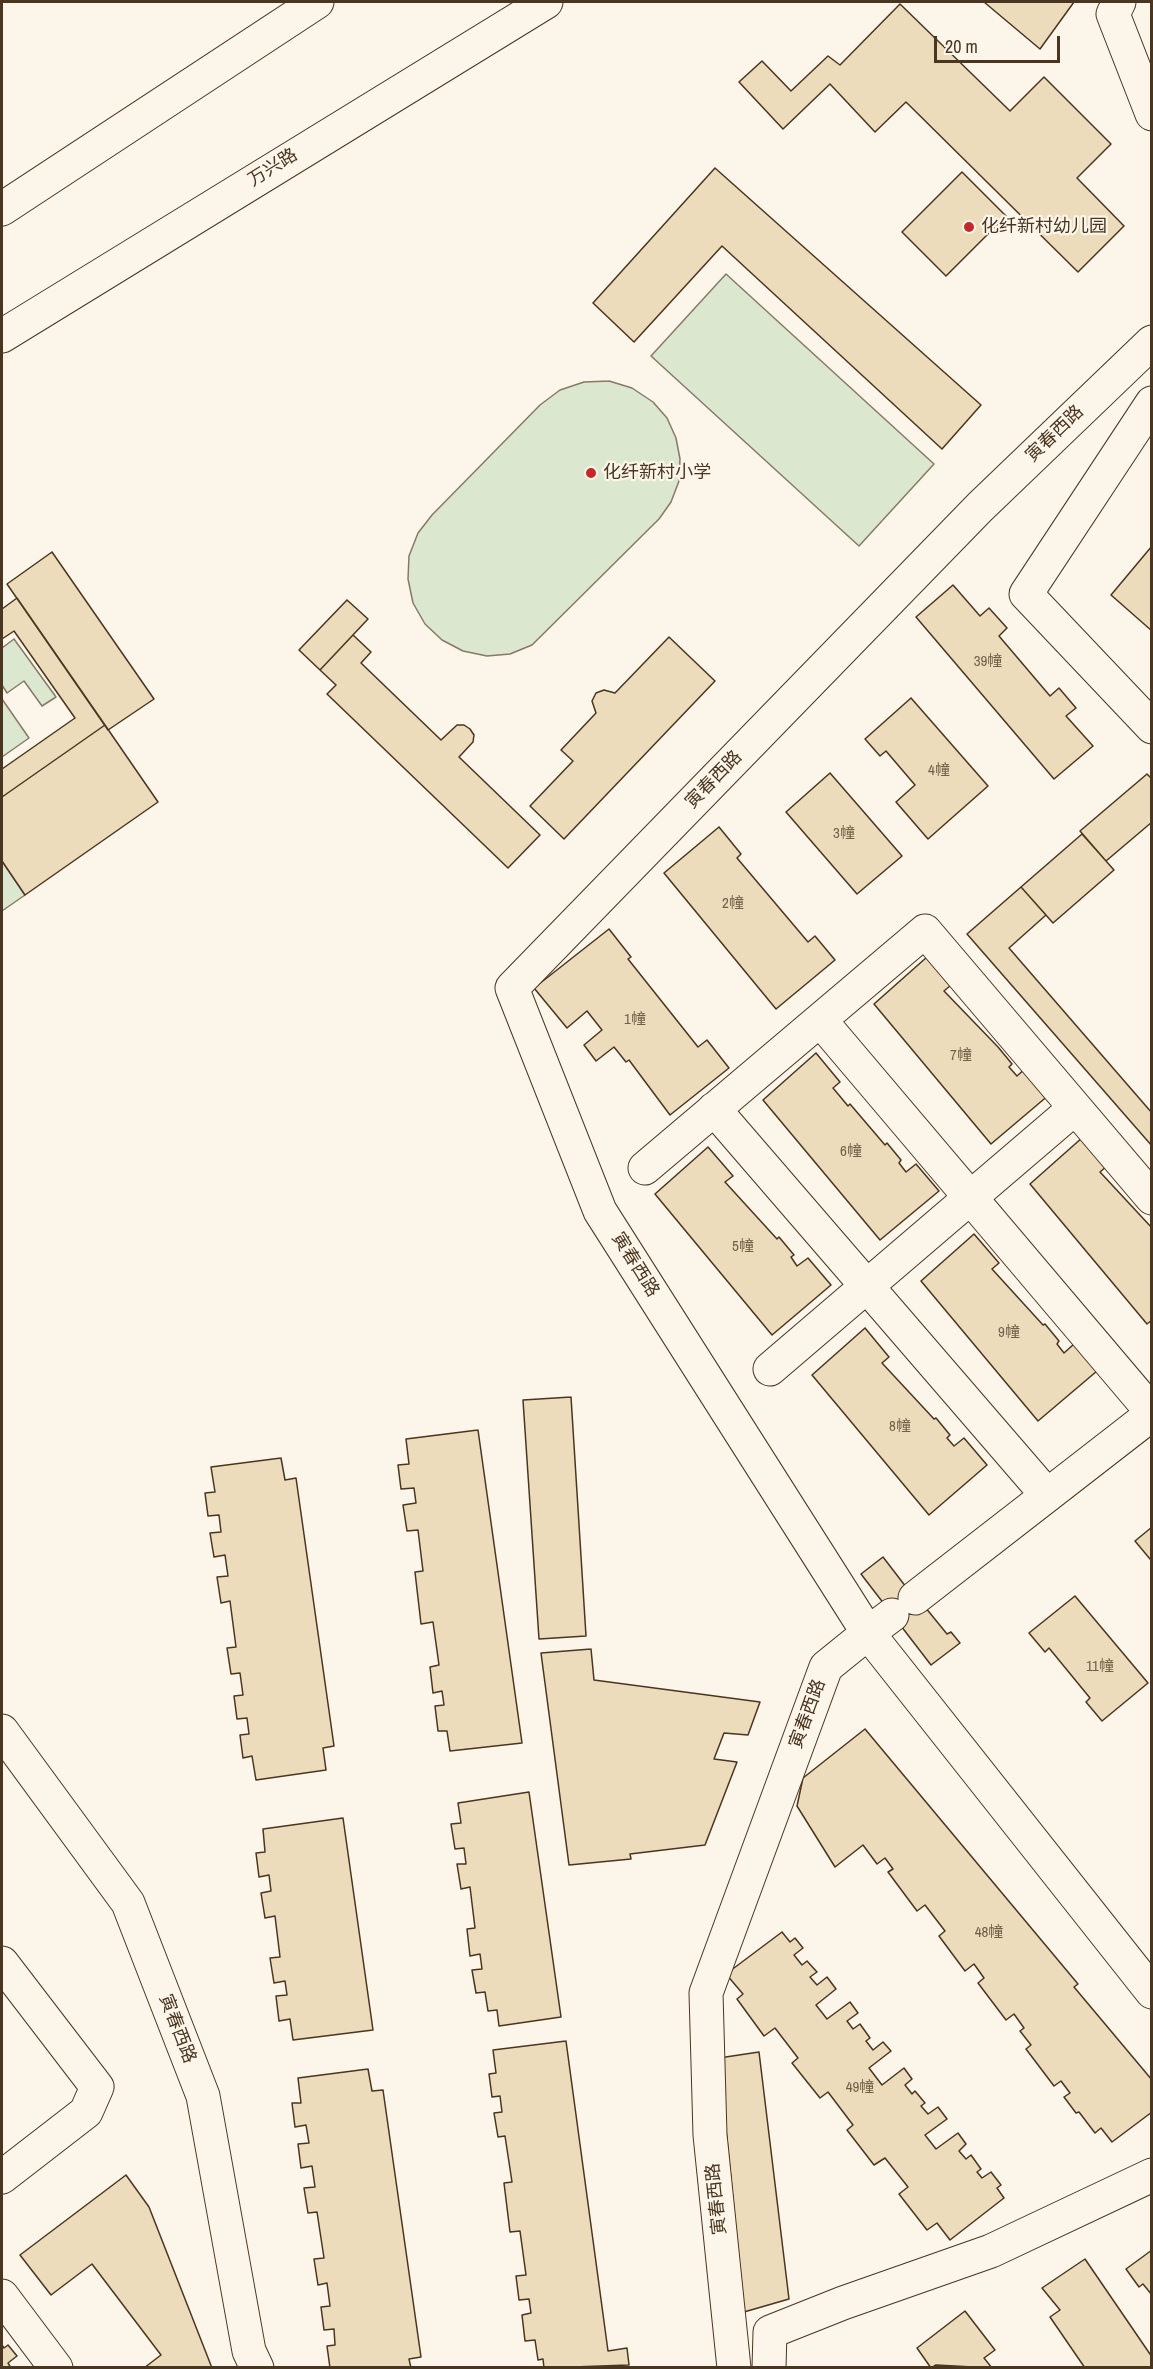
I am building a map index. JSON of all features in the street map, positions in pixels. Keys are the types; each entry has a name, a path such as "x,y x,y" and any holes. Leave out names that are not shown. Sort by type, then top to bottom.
{"street":[{"path":"2,209 317,2"},
{"name":"万兴路","path":"2,336 546,2"},
{"path":"1119,2 1113,14 1152,114"},
{"name":"寅春西路","path":"734,2367 710,2135 706,1993 826,1667 892,1616 600,1211 512,988 980,507 1152,342"},
{"path":"1152,403 1026,594 1152,727"},
{"path":"645,1168 925,931 1152,1198"},
{"path":"820,1020 1152,1413 892,1616 1152,1992"},
{"path":"770,1369 1075,1108"},
{"path":"714,1109 1047,1495"},
{"name":"寅春西路","path":"2,1731 128,1903 202,2096 249,2351 257,2367"},
{"path":"2,1963 97,2087 86,2112 2,2177"},
{"path":"769,2367 770,2332 843,2303 991,2251 1152,2175"},
{"path":"2,2296 56,2367"}],"green space":[{"path":"726,274 934,464 859,546 651,356"},
{"path":"609,381 632,388 653,402 667,418 676,438 680,459 679,481 671,502 659,519 532,645 510,654 487,656 463,651 442,640 425,624 413,603 408,579 409,556 418,533 432,515 540,405 560,390 584,382"},
{"path":"14,639 56,697 42,706 24,681 7,693 2,685 2,648"},
{"path":"2,699 29,738 2,757"},
{"path":"2,861 25,895 2,911"}],"building":[{"path":"984,2 1074,2 1040,49"},
{"path":"900,4 1010,111 1044,77 1111,144 1077,178 1124,226 1078,272 906,102 875,132 830,84 783,129 739,82 762,61 791,91 828,56 840,65"},
{"path":"715,168 981,405 942,449 722,246 634,342 593,303"},
{"path":"962,172 1006,216 946,276 902,232"},
{"path":"1152,546 1152,631 1111,595"},
{"path":"52,552 154,699 108,730 7,584"},
{"path":"953,585 980,616 989,608 1007,628 999,636 1050,696 1059,688 1076,708 1066,716 1093,746 1054,779 916,617"},
{"path":"17,598 105,725 2,797 2,769 75,718 14,631 2,639 2,609"},
{"path":"347,600 368,619 320,670 299,650"},
{"path":"353,635 371,652 361,663 441,740 457,725 464,725 474,735 473,742 459,757 540,835 508,868 327,694 336,685 320,670"},
{"path":"669,637 715,681 564,839 530,806 573,761 561,750 596,713 592,701 596,693 604,690 615,693"},
{"path":"911,698 988,786 928,839 896,802 915,785 886,751 880,756 865,739"},
{"path":"105,725 158,802 25,895 2,861 2,797"},
{"path":"830,773 902,856 857,894 786,812"},
{"path":"1147,774 1152,779 1152,822 1106,861 1080,831"},
{"path":"719,827 741,854 737,858 808,942 815,936 835,960 776,1009 664,873"},
{"path":"1082,834 1114,870 1053,923 1021,887"},
{"path":"1021,887 1046,915 1009,948 1152,1113 1152,1146 967,934"},
{"path":"609,929 631,957 628,959 698,1047 707,1040 729,1068 670,1115 629,1060 626,1062 614,1047 596,1061 584,1045 602,1030 587,1011 567,1028 534,988"},
{"path":"927,957 951,985 944,991 998,1047 1012,1064 1009,1067 1017,1076 1027,1067 1050,1094 991,1144 874,1004"},
{"path":"816,1053 840,1082 833,1088 885,1145 887,1143 901,1160 899,1163 906,1172 916,1164 939,1191 880,1240 763,1100"},
{"path":"1083,1137 1107,1166 1100,1172 1152,1228 1152,1320 1147,1324 1030,1184"},
{"path":"708,1147 733,1176 725,1182 777,1239 779,1237 794,1255 791,1257 797,1266 808,1258 831,1285 772,1335 655,1194"},
{"path":"974,1234 999,1263 992,1269 1043,1325 1045,1324 1059,1341 1057,1344 1064,1353 1074,1344 1097,1371 1038,1421 921,1281"},
{"path":"865,1328 889,1357 882,1363 934,1419 936,1418 950,1435 947,1438 954,1446 964,1438 987,1465 929,1515 812,1375"},
{"path":"571,1397 586,1636 539,1639 523,1400"},
{"path":"478,1430 522,1743 450,1751 447,1731 438,1731 435,1706 444,1705 442,1691 433,1693 430,1667 439,1665 433,1622 421,1624 415,1572 423,1571 418,1530 407,1531 403,1505 416,1503 414,1488 401,1489 398,1465 409,1464 406,1439"},
{"path":"281,1458 285,1480 296,1478 334,1746 323,1748 326,1770 256,1780 252,1756 243,1758 240,1735 249,1734 247,1718 237,1719 234,1696 243,1695 240,1673 231,1674 227,1648 236,1647 230,1601 221,1603 217,1577 228,1576 225,1555 214,1557 210,1533 221,1532 219,1515 208,1516 205,1493 215,1492 211,1467"},
{"path":"1152,1527 1152,1558 1150,1559 1135,1541"},
{"path":"883,1557 923,1609 925,1607 947,1634 951,1632 960,1643 931,1665 861,1574"},
{"path":"1075,1596 1148,1683 1102,1721 1086,1702 1090,1698 1049,1648 1045,1652 1029,1633"},
{"path":"591,1649 594,1680 760,1702 748,1735 724,1733 714,1759 737,1762 705,1845 630,1854 631,1859 569,1865 541,1653"},
{"path":"865,1729 1078,1984 1074,1987 1152,2080 1152,2112 1112,2142 1101,2128 1095,2133 1079,2112 1076,2113 1064,2097 1070,2093 1061,2081 1054,2086 1026,2049 1031,2045 1020,2031 1024,2028 1014,2014 1006,2020 978,1983 984,1978 974,1964 965,1971 939,1936 945,1931 925,1905 917,1911 888,1872 893,1869 885,1858 877,1864 863,1845 835,1867 797,1806 803,1778"},
{"path":"529,1792 561,2017 499,2026 497,2010 488,2011 485,1992 476,1993 472,1970 482,1969 480,1954 470,1956 467,1929 475,1928 470,1887 461,1889 457,1864 466,1864 464,1848 455,1849 451,1824 461,1823 458,1803"},
{"path":"343,1818 373,2030 293,2040 290,2019 279,2021 276,1996 287,1995 285,1981 274,1983 270,1958 280,1957 275,1916 265,1918 261,1893 271,1891 269,1875 259,1877 256,1853 265,1852 263,1829"},
{"path":"782,1932 790,1942 795,1938 803,1948 794,1955 802,1965 807,1961 817,1972 810,1977 817,1985 827,1977 836,1989 816,2005 827,2019 850,2002 858,2013 847,2021 853,2029 860,2024 870,2038 866,2041 873,2050 883,2042 891,2051 869,2068 882,2085 904,2068 912,2079 905,2085 912,2094 915,2091 925,2103 921,2106 928,2114 938,2107 947,2119 925,2135 936,2149 958,2133 966,2144 959,2151 966,2159 971,2155 981,2169 977,2172 982,2178 991,2172 1001,2185 997,2188 1004,2198 950,2240 937,2223 927,2230 899,2194 908,2187 885,2158 874,2165 847,2130 853,2125 828,2092 820,2098 792,2063 798,2058 775,2028 764,2036 737,1999 743,1994 726,1974"},
{"path":"566,2041 608,2351 627,2348 629,2365 544,2368 543,2359 538,2360 535,2340 525,2341 522,2315 531,2313 529,2299 519,2300 516,2276 526,2275 520,2231 510,2232 504,2183 512,2182 505,2136 498,2137 494,2113 502,2112 500,2096 492,2097 489,2074 496,2073 493,2050"},
{"path":"759,2052 789,2299 744,2312 719,2058"},
{"path":"368,2069 372,2091 383,2090 421,2357 409,2359 411,2368 330,2368 327,2346 335,2345 334,2329 324,2330 321,2307 330,2306 327,2283 318,2285 314,2259 324,2258 317,2212 308,2213 304,2188 315,2187 312,2166 301,2168 298,2144 309,2143 306,2125 295,2127 292,2103 301,2103 298,2078"},
{"path":"126,2175 149,2207 212,2368 144,2368 161,2355 92,2264 51,2295 20,2255"},
{"path":"1152,2250 1152,2295 1143,2284 1139,2287 1126,2269"},
{"path":"1085,2259 1152,2357 1152,2368 1085,2368 1050,2317 1060,2310 1042,2288"},
{"path":"965,2311 995,2350 984,2358 992,2368 936,2365 931,2368 917,2348"},
{"path":"2,2345 4,2348 8,2345 17,2356 8,2363 11,2368 2,2368"}],"place":[{"name":"化纤新村幼儿园","path":"969,227"},
{"name":"化纤新村小学","path":"591,473"}]}
